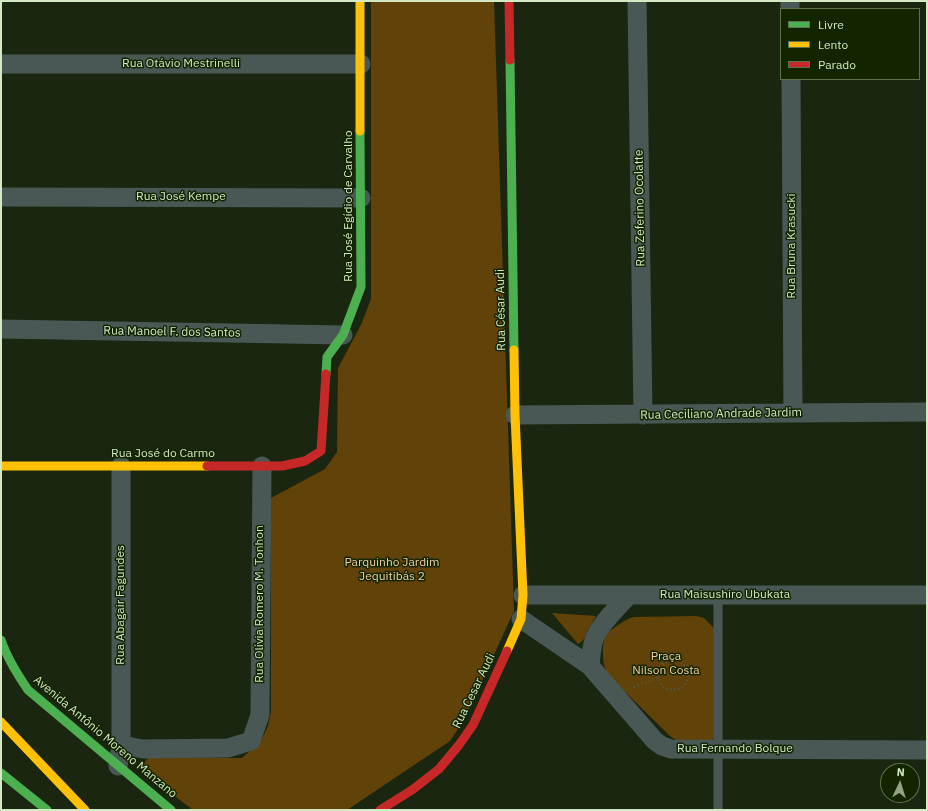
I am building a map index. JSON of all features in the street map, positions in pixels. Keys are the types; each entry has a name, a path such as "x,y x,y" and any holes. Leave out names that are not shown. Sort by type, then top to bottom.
{"main road":[{"name":"Rua José Egídio de Carvalho","path":"321,451 328,357 343,335 361,287 360,1"},
{"name":"Rua César Audi","path":"508,1 515,416 523,595 521,619"},
{"name":"Rua José do Carmo","path":"1,466 282,466 305,461 321,451"},
{"name":"Rua Cesar Audi","path":"380,810 412,790 439,769 459,745 473,725 521,619"},
{"name":"Avenida Antônio Moreno Manzano","path":"1,640 14,671 28,690 171,810"},
{"path":"1,722 85,810"},
{"path":"1,773 47,810"}],"street":[{"name":"Rua Zeferino Ocolatte","path":"637,1 643,415"},
{"name":"Rua Otávio Mestrinelli","path":"1,64 361,64"},
{"name":"Rua Bruna Krasucki","path":"791,80 793,414"},
{"name":"Rua José Kempe","path":"1,197 361,198"},
{"name":"Rua Manoel F. dos Santos","path":"1,329 343,335"},
{"name":"Rua Ceciliano Andrade Jardim","path":"515,416 927,412"},
{"name":"Rua Abagair Fagundes","path":"118,766 121,745 121,466"},
{"name":"Rua Olívia Romero M. Tonhon","path":"121,745 142,749 228,748 251,741 260,715 262,466"},
{"name":"Rua Maisushiro Ubukata","path":"523,595 927,595"},
{"path":"590,666 595,636 605,622 629,595"},
{"name":"Rua Fernando Bolque","path":"521,619 590,666 655,741 662,746 671,749 927,750"}],"lane":[{"path":"718,595 718,810"}],"path":[{"path":"676,661 681,663 685,666 687,672 685,683 676,689 670,690 665,688 658,678 660,667 665,662 676,661"},
{"path":"615,695 658,678"}],"green space":[{"name":"Parquinho Jardim Jequitibás 2","path":"371,1 494,1 514,611 464,720 450,741 347,810 193,810 145,773 143,765 148,758 242,758 261,741 268,726 271,712 271,498 325,469 337,452 338,368 361,325 371,299"},
{"path":"552,613 596,616 584,639 578,644"},
{"name":"Praça Nilson Costa","path":"696,616 704,618 715,629 714,737 709,746 679,742 670,736 612,679 606,670 603,661 603,644 606,636 614,628 630,618"}],"traffic: fast":[{"path":"510,60 514,350"},
{"path":"326,374 327,357 343,335 361,287 360,131"},
{"path":"1,640 13,666 28,690 171,810"},
{"path":"1,773 47,810"}],"traffic: slow":[{"path":"360,1 360,131"},
{"path":"507,651 521,619 523,595 515,415 514,350"},
{"path":"1,466 207,466"},
{"path":"1,722 85,810"}],"traffic: jam":[{"path":"509,1 510,60"},
{"path":"207,466 282,466 305,461 321,451 326,374"},
{"path":"380,810 412,790 439,769 459,745 473,725 507,651"}]}
